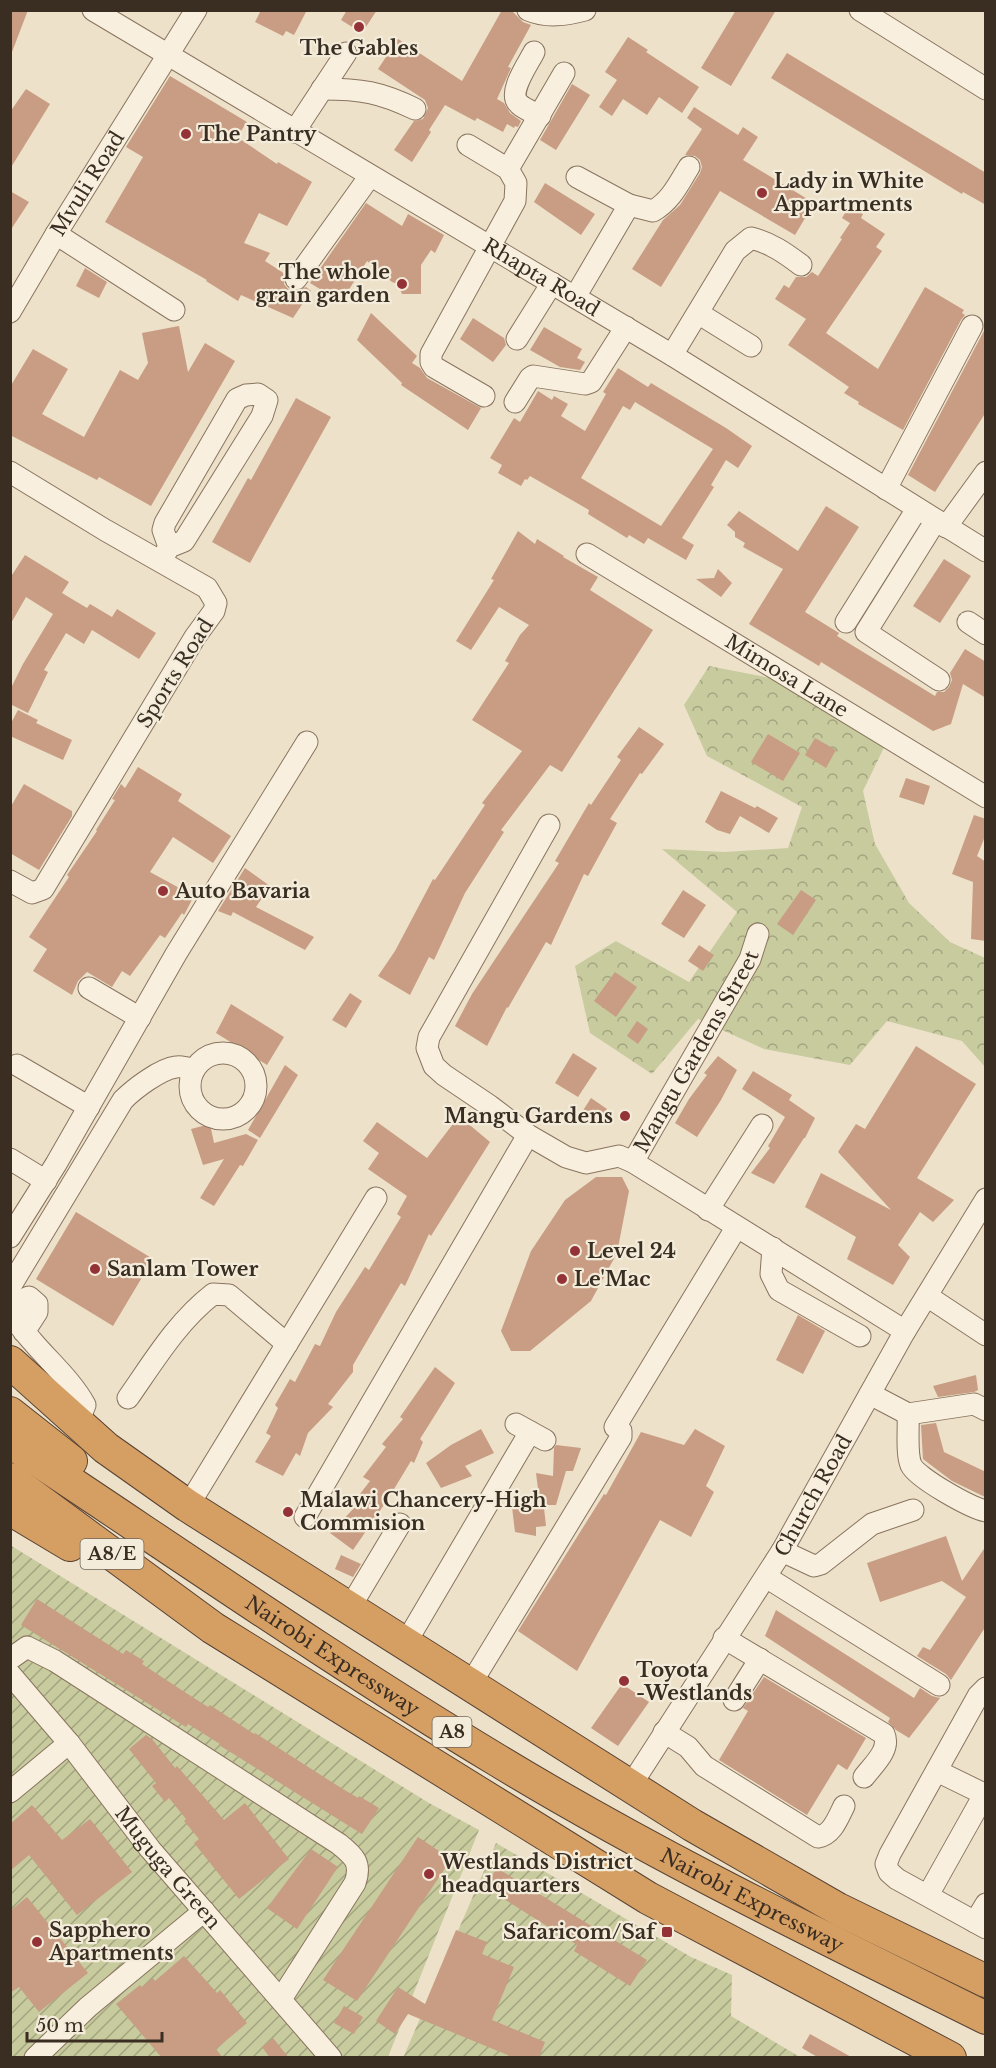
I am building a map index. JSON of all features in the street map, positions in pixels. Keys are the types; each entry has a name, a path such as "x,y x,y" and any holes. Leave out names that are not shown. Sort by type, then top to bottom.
{"highway":[{"path":"10,1362 106,1448 188,1506 349,1609 692,1825 838,1910 986,1982"},
{"name":"A8","path":"10,1413 208,1574"},
{"name":"Nairobi Expressway","path":"10,1442 330,1656 499,1761 704,1877 986,2018"},
{"name":"Nairobi Expressway","path":"10,1479 213,1628 648,1898 950,2058"},
{"name":"A8","path":"10,1509 213,1628"}],"street":[{"name":"Rhapta Road","path":"93,10 294,132 626,327 986,551"},
{"name":"Mvuli Road","path":"10,312 196,10"},
{"path":"528,10 551,16 585,10"},
{"path":"873,14 986,89"},
{"path":"534,52 515,88 514,96 518,104 540,116"},
{"path":"294,132 346,53"},
{"path":"508,169 564,73"},
{"path":"322,89 372,92 415,109"},
{"path":"468,145 508,169 516,183 515,201 431,354 430,362 434,367 484,396"},
{"path":"577,177 629,205 653,211 672,195 689,167"},
{"path":"296,279 370,176"},
{"path":"575,297 629,205"},
{"path":"56,234 174,310"},
{"path":"672,355 735,251 751,238 777,248 801,265"},
{"path":"517,339 552,283"},
{"path":"698,313 751,346"},
{"path":"886,489 972,326"},
{"path":"515,402 533,376 585,384 591,382 626,327"},
{"path":"246,394 258,394 267,400 262,416 184,541 165,554 163,530 165,523 237,399 246,394"},
{"name":"Sports Road","path":"10,472 105,530 165,554 207,588 216,603 214,611 195,638 43,889 32,893 10,881"},
{"path":"939,680 866,632 941,524 986,472"},
{"path":"846,622 917,509"},
{"name":"Mimosa Lane","path":"587,554 986,797"},
{"path":"10,1237 46,1181 176,954 306,742"},
{"name":"Mangu Gardens Street","path":"549,825 429,1037 427,1048 434,1066 444,1076 490,1106 528,1135 566,1157 586,1163 619,1156 633,1162 729,998 750,958 758,934"},
{"path":"89,988 140,1017"},
{"path":"17,1065 89,1107"},
{"path":"10,1287 123,1100 134,1089 171,1068 184,1067 194,1070"},
{"path":"708,1210 762,1125"},
{"path":"305,1517 528,1135"},
{"path":"10,1159 46,1181"},
{"path":"633,1162 905,1331"},
{"path":"188,1506 376,1198"},
{"name":"Church Road","path":"631,1785 782,1551 905,1331 986,1199"},
{"path":"470,1685 621,1437 621,1431 615,1427 736,1228"},
{"path":"773,1248 771,1274 779,1290 860,1336"},
{"path":"128,1398 174,1333 197,1306 213,1294 229,1295 287,1344"},
{"path":"927,1296 986,1335"},
{"path":"24,1332 78,1392 85,1405 75,1420"},
{"path":"870,1394 908,1414 974,1404 986,1410"},
{"path":"908,1414 910,1461 913,1469 959,1499 986,1512"},
{"path":"405,1644 530,1432"},
{"path":"782,1551 814,1566 821,1564 872,1524 913,1510"},
{"path":"349,1609 400,1524"},
{"path":"766,1577 939,1685"},
{"path":"724,1638 884,1734 887,1740 884,1750 864,1777"},
{"path":"10,1659 27,1647 55,1661 351,1854 357,1863 359,1873 355,1883 281,1999"},
{"path":"734,1700 760,1659"},
{"name":"Muguga Green","path":"10,1674 69,1743 150,1849 331,2058"},
{"path":"986,1688 978,1696 886,1864 889,1872 897,1879 980,1925 986,1904"},
{"path":"664,1732 688,1747 704,1766 818,1837 825,1836 832,1829 844,1806"},
{"path":"10,1792 69,1743"},
{"path":"928,1895 985,1795 937,1771"},
{"path":"36,2058 88,2007 204,1911"}],"green space":[{"path":"709,666 770,678 891,733 863,791 875,844 909,903 950,942 985,958 985,1067 962,1041 887,1021 850,1065 764,1049 698,1019 652,1074 590,1033 575,966 616,941 689,982 737,912 662,849 725,852 788,848 802,807 707,756 684,705"},
{"path":"10,1545 429,1803 479,1830 388,2057 11,2057"},
{"path":"496,1843 691,1957 732,1975 731,2016 800,2057 403,2058"}],"building":[{"path":"10,10 28,10 12,52 10,52"},
{"path":"261,10 307,10 294,35 286,31 283,36 255,22"},
{"name":"The Gables","path":"347,10 377,10 362,33 341,20"},
{"path":"502,10 511,10 523,22 531,25 508,67 511,68 497,99 521,121 518,127 514,128 507,124 503,132 477,118 475,121 445,105 412,162 394,150 414,121 423,119 428,108 425,100 378,69 398,39 462,81"},
{"path":"736,10 776,10 731,86 701,68"},
{"path":"628,37 648,50 646,52 699,87 682,113 659,97 647,115 623,99 612,116 599,107 617,80 605,72"},
{"path":"787,53 986,173 986,205 963,192 962,194 771,78"},
{"path":"170,76 247,122 237,137 277,164 278,162 312,182 287,226 259,213 244,243 270,253 265,261 285,274 284,284 289,290 295,292 306,287 311,291 293,318 241,295 238,301 207,280 105,222 143,157 126,147"},
{"path":"572,84 590,95 556,150 540,140"},
{"path":"26,89 50,104 10,169 10,112"},
{"path":"694,107 738,135 743,127 758,137 743,160 814,203 795,235 720,191 661,287 632,269 663,220 680,205 700,173 702,167 700,160 695,156 685,155 702,129 687,118"},
{"path":"545,183 595,214 581,235 534,202"},
{"path":"10,191 29,202 10,231"},
{"path":"366,203 402,226 408,214 444,235 435,253 431,250 421,265 421,294 402,294 398,284 392,282 367,261 341,302 310,283"},
{"path":"850,205 863,214 861,218 885,234 876,247 882,251 826,333 878,369 925,287 964,310 962,313 965,315 903,430 858,404 859,402 844,393 849,387 788,345 806,319 775,299 784,285 789,288 796,277 806,277 812,272 818,276 850,223 842,218"},
{"path":"85,268 107,282 99,298 76,286"},
{"path":"371,313 417,356 412,363 420,368 427,378 481,408 468,430 401,385 402,383 357,340"},
{"path":"473,318 504,338 506,345 493,362 460,339"},
{"path":"179,326 188,372 205,343 235,361 151,506 99,477 97,480 10,435 10,387 33,349 68,369 42,414 84,437 120,370 138,380 148,363 142,333"},
{"path":"544,327 582,349 577,358 585,362 580,370 560,367 530,350"},
{"path":"986,327 986,412 935,492 908,475"},
{"path":"618,368 648,387 651,383 752,446 738,468 726,460 711,485 714,487 682,538 694,545 686,560 648,538 644,544 629,535 627,538 588,514 589,510 530,476 521,486 498,473 502,465 490,458 514,418 520,422 538,391 552,400 554,396 568,404 561,416 585,431 606,394 603,392","holes":["635,402 713,449 661,526 581,478 623,406 630,410"]},
{"path":"296,398 331,417 250,563 212,542 248,478 251,480"},
{"path":"826,506 859,527 805,612 839,633 837,636 935,696 937,692 944,692 949,687 952,680 950,673 965,649 986,662 986,698 963,684 951,724 933,731 821,662 819,666 749,624 783,569 743,547 745,543 735,537 735,532 727,525 739,511 798,551"},
{"path":"518,531 535,544 537,539 598,577 590,590 653,630 562,772 550,765 501,830 504,832 465,893 434,960 429,957 410,995 378,976 395,951 433,879 435,880 485,805 482,803 522,751 472,720 509,663 505,661 520,635 529,625 499,607 471,650 456,641 494,580 491,579"},
{"path":"25,555 69,582 62,593 87,608 90,604 112,617 117,609 156,633 139,659 92,630 84,644 66,633 44,670 48,672 28,713 10,704 10,690 53,614 26,597 10,625 10,578"},
{"path":"944,559 971,576 940,623 913,606"},
{"path":"718,569 732,583 721,597 696,579 714,578"},
{"path":"18,710 38,720 36,723 72,740 63,760 10,736 10,725"},
{"path":"639,727 664,744 642,774 640,773 610,819 617,823 588,876 584,874 551,945 546,942 507,1007 487,1046 455,1026 472,994 559,863 555,861 589,803 591,805 621,760 617,757"},
{"path":"768,734 800,753 783,781 751,762"},
{"path":"815,738 836,750 826,768 805,755"},
{"path":"138,767 182,794 178,801 231,836 213,863 173,837 150,872 194,896 184,915 182,913 165,938 160,935 130,976 122,971 112,987 87,972 78,981 72,995 33,971 47,949 29,937 97,831 115,800 112,799 121,784 125,788"},
{"path":"906,778 930,786 924,805 899,797"},
{"path":"24,784 72,811 72,816 39,870 10,853 10,808"},
{"path":"721,791 755,808 757,806 778,818 769,833 740,816 730,834 717,830 705,822"},
{"path":"974,815 986,819 986,834 977,856 986,862 986,941 971,939 973,882 952,874"},
{"path":"245,868 270,886 256,907 314,937 305,950 233,912 231,916 218,911"},
{"path":"683,890 706,905 684,938 661,924"},
{"path":"801,890 816,900 793,935 777,924"},
{"path":"699,945 714,955 703,971 688,961"},
{"path":"615,972 637,987 616,1017 594,1001"},
{"path":"350,993 362,1001 346,1028 332,1020"},
{"path":"231,1004 284,1037 267,1065 216,1033"},
{"path":"637,1021 648,1029 638,1044 627,1036"},
{"path":"916,1046 976,1084 917,1178 954,1200 933,1222 920,1212 898,1245 910,1257 893,1285 847,1259 856,1237 805,1207 821,1173 891,1210 838,1152 856,1124 865,1129"},
{"path":"573,1053 597,1068 578,1097 555,1083"},
{"path":"718,1056 737,1070 697,1137 675,1123 707,1075 704,1073"},
{"path":"285,1065 298,1075 260,1138 248,1130"},
{"path":"753,1071 792,1095 789,1100 815,1118 805,1138 774,1184 751,1173 770,1148 768,1146 785,1117 742,1089"},
{"path":"591,1098 607,1109 598,1123 582,1112"},
{"path":"459,1116 490,1142 431,1236 429,1234 405,1286 401,1283 353,1365 353,1372 328,1404 333,1407 308,1433 300,1456 296,1453 283,1476 255,1462 271,1436 266,1433 278,1408 275,1405 290,1379 295,1382 315,1344 320,1346 336,1312 365,1267 369,1270 401,1217 397,1214 407,1196 368,1169 379,1153 363,1141 377,1122 427,1158"},
{"path":"210,1124 214,1143 246,1134 258,1140 243,1166 240,1165 214,1206 200,1198 224,1159 203,1165 191,1129"},
{"name":"Le'Mac","path":"596,1177 622,1177 629,1191 617,1253 591,1301 530,1351 511,1351 501,1331 531,1251 565,1200"},
{"name":"Sanlam Tower","path":"76,1212 153,1259 113,1326 36,1279"},
{"path":"798,1315 825,1331 803,1374 776,1360"},
{"path":"435,1367 455,1383 420,1439 423,1442 414,1463 411,1461 353,1550 330,1533 357,1505 353,1503 370,1481 363,1477 386,1447 382,1444 403,1419 400,1417"},
{"path":"976,1375 978,1390 974,1392 938,1397 933,1386"},
{"path":"936,1423 944,1452 986,1472 985,1497 952,1481 923,1459 921,1425"},
{"path":"481,1429 494,1453 465,1466 472,1476 441,1488 426,1463 451,1445"},
{"path":"695,1429 725,1446 706,1486 714,1492 691,1537 660,1520 577,1671 518,1631 604,1494 606,1495 641,1432 684,1445"},
{"path":"556,1445 581,1448 573,1471 566,1471 556,1505 540,1505 536,1473 553,1476"},
{"path":"512,1507 544,1508 546,1526 536,1527 536,1536 515,1532"},
{"path":"946,1536 962,1581 986,1546 986,1626 951,1680 946,1674 917,1656 923,1647 930,1650 966,1597 942,1581 880,1602 867,1563"},
{"path":"341,1555 361,1564 353,1577 335,1569"},
{"path":"37,1599 123,1654 126,1650 144,1661 142,1664 208,1707 210,1705 338,1786 379,1808 362,1834 188,1724 186,1727 21,1625"},
{"path":"776,1610 914,1698 920,1688 940,1698 909,1738 888,1722 890,1718 765,1636"},
{"path":"764,1677 866,1738 847,1770 838,1764 807,1815 719,1760 748,1711 743,1708"},
{"path":"622,1684 649,1702 618,1746 591,1728"},
{"path":"146,1735 152,1739 175,1768 177,1766 224,1820 245,1803 289,1859 239,1899 194,1843 199,1839 184,1821 186,1819 169,1798 165,1802 152,1786 156,1783 129,1749"},
{"path":"32,1805 62,1840 90,1819 132,1872 77,1915 29,1855 10,1871 10,1824"},
{"path":"418,1837 451,1859 357,2001 323,1980"},
{"path":"311,1849 338,1867 297,1929 267,1908"},
{"path":"497,1868 647,1960 630,1986 574,1951 577,1945 485,1887"},
{"name":"Sapphero Apartments","path":"27,1897 88,1973 39,2012 19,1987 10,1993 10,1911"},
{"path":"456,1930 487,1942 482,1954 514,1967 492,2020 545,2042 539,2058 515,2058 408,2014 395,2034 376,2021 398,1987 425,2004"},
{"path":"184,1956 217,1993 220,1990 247,2023 216,2049 223,2058 162,2058 116,2004 140,1985 142,1987 153,1978 155,1981"},
{"path":"344,2006 363,2017 354,2034 334,2023"},
{"path":"810,2034 853,2058 819,2058 802,2048"},
{"path":"273,2038 289,2058 270,2058 262,2047"}],"place":[{"name":"The Gables","path":"359,27"},
{"name":"The Pantry","path":"186,134"},
{"name":"Lady in White Appartments","path":"762,193"},
{"name":"The whole grain garden","path":"402,284"},
{"name":"Auto Bavaria","path":"163,891"},
{"name":"Mangu Gardens","path":"625,1116"},
{"name":"Level 24","path":"575,1251"},
{"name":"Sanlam Tower","path":"95,1269"},
{"name":"Le'Mac","path":"562,1279"},
{"name":"Malawi Chancery-High Commision","path":"288,1512"},
{"name":"Toyota -Westlands","path":"624,1681"},
{"name":"Westlands District headquarters","path":"429,1874"},
{"name":"Safaricom/Saf","path":"667,1932"},
{"name":"Sapphero Apartments","path":"37,1942"}]}
